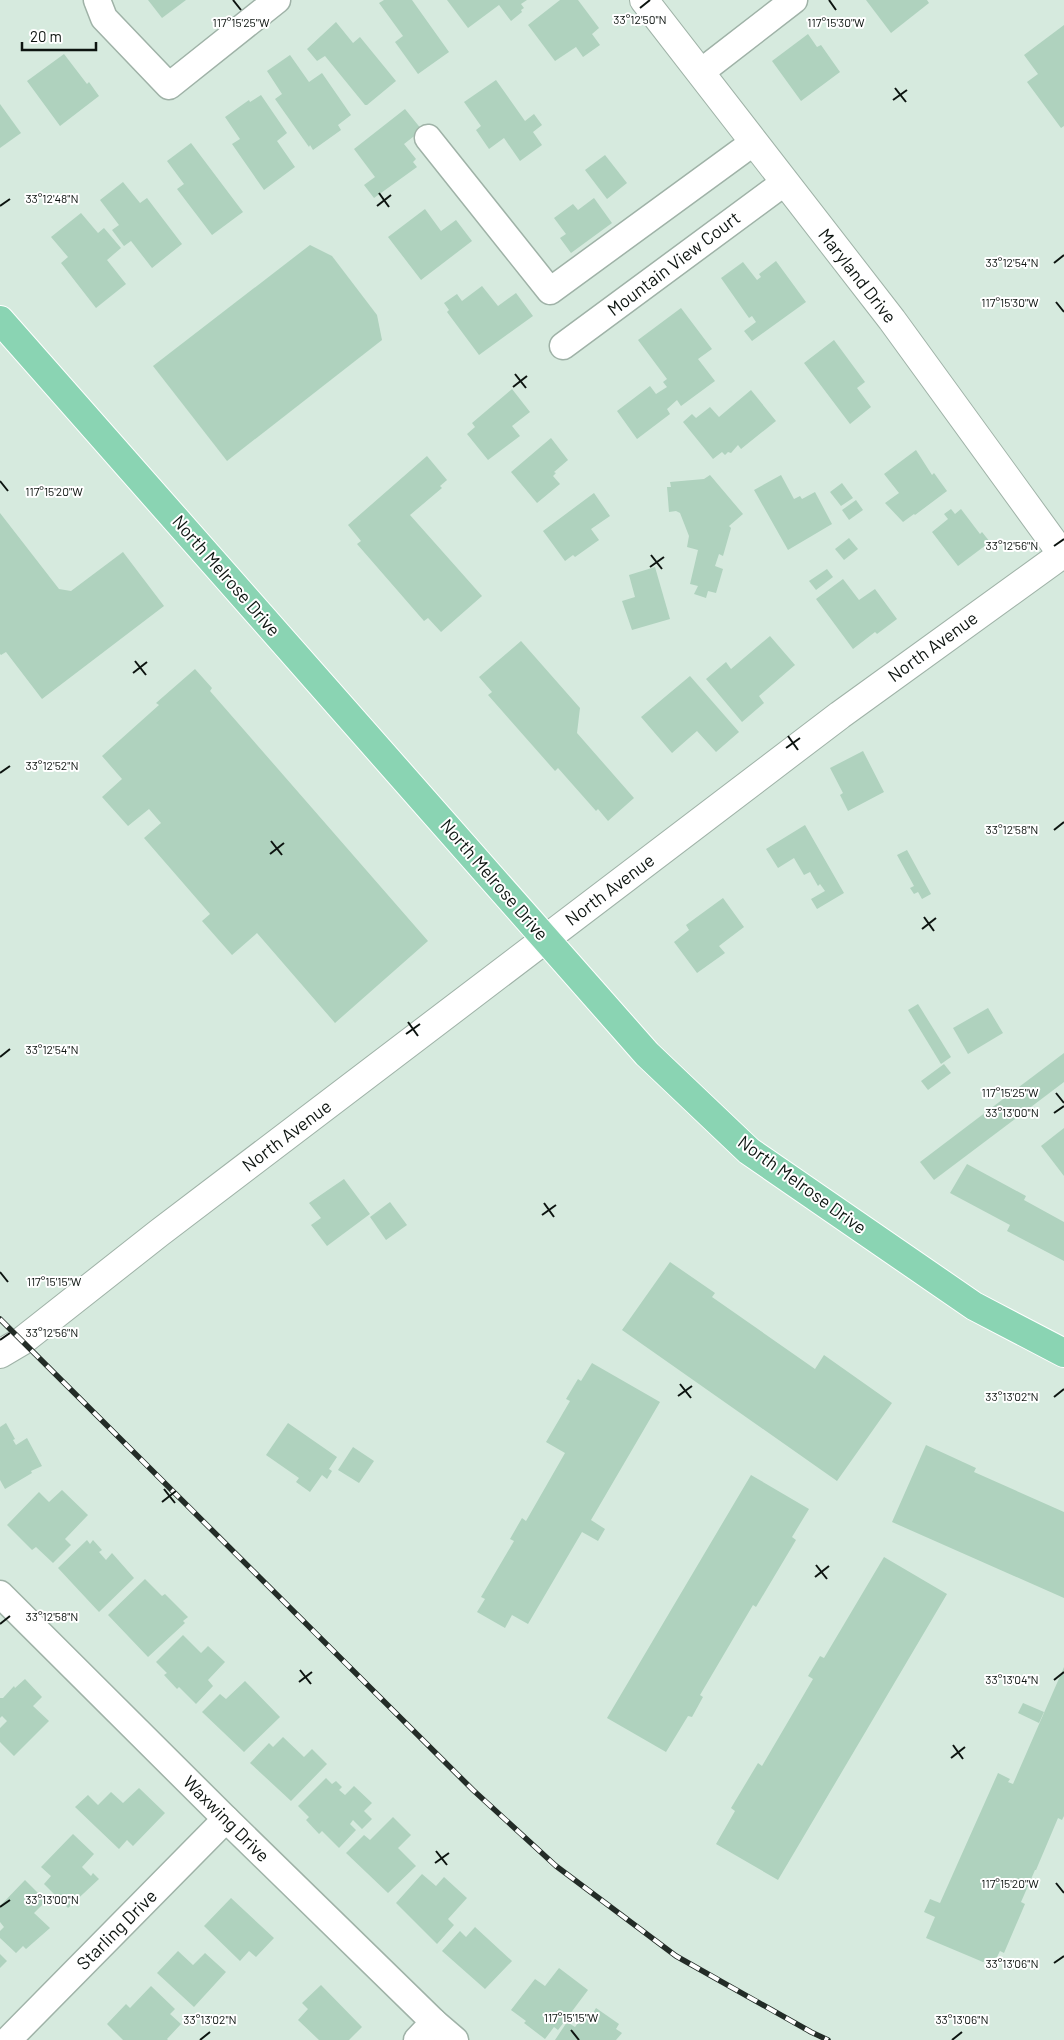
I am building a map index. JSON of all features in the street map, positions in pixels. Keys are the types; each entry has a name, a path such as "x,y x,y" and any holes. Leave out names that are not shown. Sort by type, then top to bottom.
{"main road":[{"name":"Maryland Drive","path":"644,0 892,320 1063,554"},
{"name":"North Melrose Drive","path":"0,320 647,1054 749,1151 974,1306 1064,1353"},
{"name":"North Avenue","path":"0,1354 22,1341 159,1233 840,714 1063,554"}],"street":[{"path":"97,0 104,18 169,86 276,0"},
{"path":"700,72 794,0"},
{"path":"428,138 550,291 754,142"},
{"name":"Mountain View Court","path":"563,346 785,182"},
{"name":"Waxwing Drive","path":"4,1606 226,1819 425,2031 455,2040"},
{"name":"Starling Drive","path":"8,2040 226,1819"}],"building":[{"path":"148,0 186,0 162,18"},
{"path":"384,0 412,0 449,52 418,74 395,42 403,36 379,3"},
{"path":"447,0 527,0 521,4 524,8 521,10 522,12 511,21 499,5 468,28"},
{"path":"560,0 578,0 599,28 592,34 600,45 583,57 576,47 555,61 528,25"},
{"path":"866,0 927,0 929,3 891,33"},
{"path":"336,22 353,43 360,37 396,81 367,105 365,105 325,56 317,61 307,49"},
{"path":"1064,25 1064,126 1061,128 1027,82 1038,74 1024,55"},
{"path":"808,34 817,47 821,45 840,72 801,101 772,61"},
{"path":"64,54 87,84 89,82 99,96 60,126 27,81"},
{"path":"290,55 309,82 322,73 351,115 338,125 341,130 313,150 275,99 282,94 267,71"},
{"path":"496,80 525,121 534,114 542,125 533,132 542,145 520,161 504,138 489,149 476,130 481,126 464,102"},
{"path":"261,95 287,133 277,141 295,167 264,190 232,144 240,139 225,117 249,100 250,102"},
{"path":"0,104 21,133 0,148"},
{"path":"405,109 422,130 404,144 416,159 413,162 417,167 374,198 364,185 375,177 354,149"},
{"path":"191,143 243,212 212,235 177,189 184,184 167,161"},
{"path":"605,155 627,183 607,199 585,170"},
{"path":"123,182 140,203 147,198 182,244 152,268 131,241 124,246 112,230 119,225 100,200"},
{"path":"594,198 612,223 571,253 560,238 566,234 554,218 573,204 578,210"},
{"path":"425,209 441,231 456,220 472,241 421,280 388,237"},
{"path":"81,213 98,233 104,228 121,248 107,260 126,284 96,308 61,263 68,257 51,237"},
{"path":"310,245 332,256 377,315 382,340 227,461 153,366"},
{"path":"776,261 806,302 752,341 744,331 756,322 752,316 749,318 721,278 743,262 757,280 761,277 759,274"},
{"path":"482,286 498,306 516,293 533,316 479,355 447,312 449,310 444,303 457,294 462,301"},
{"path":"681,308 712,349 698,359 715,381 681,406 677,400 667,409 670,414 637,439 617,411 650,386 656,394 667,387 663,382 667,379 638,340"},
{"path":"834,340 865,382 857,388 871,407 850,424 804,363"},
{"path":"512,389 530,412 512,426 520,436 488,460 467,434 475,427 472,423"},
{"path":"751,390 776,421 741,449 738,445 731,453 728,452 725,455 722,452 713,459 683,422 692,414 696,418 710,407 719,417"},
{"path":"551,438 568,460 554,472 556,473 553,476 560,484 537,503 511,472"},
{"path":"916,450 932,475 934,473 947,491 903,522 885,503 899,493 884,474"},
{"path":"427,456 447,480 440,486 442,488 410,515 482,596 441,632 428,618 424,621 357,544 361,541 348,525"},
{"path":"710,475 743,514 729,526 731,528 723,556 719,554 715,566 723,569 716,593 708,591 706,598 694,594 698,586 690,584 698,550 687,547 689,536 680,513 676,511 669,512 667,487 671,487 670,482 704,479"},
{"path":"781,475 794,499 800,496 802,499 815,492 832,524 788,550 754,490"},
{"path":"842,483 853,498 841,506 830,492"},
{"path":"594,493 610,516 591,529 599,540 575,557 573,555 565,561 543,531"},
{"path":"856,500 863,510 849,520 842,510"},
{"path":"951,509 955,514 961,509 980,534 982,532 990,542 958,566 932,532 948,519 944,514"},
{"path":"0,513 59,589 71,591 123,552 164,606 42,699 6,652 0,654"},
{"path":"849,538 858,549 844,560 835,549"},
{"path":"655,567 670,619 632,630 622,601 635,597 629,575"},
{"path":"827,569 833,577 816,590 809,581"},
{"path":"843,579 859,600 875,589 897,619 877,634 875,632 853,649 816,599"},
{"path":"770,636 795,665 759,696 764,703 742,722 706,679 726,662 731,669"},
{"path":"521,641 580,708 577,733 634,798 608,821 598,809 596,811 558,768 555,771 488,695 492,692 479,677"},
{"path":"195,669 212,688 210,691 428,941 335,1023 257,933 232,955 202,921 210,914 144,838 161,823 149,809 128,826 102,797 122,779 102,756 159,705 156,703"},
{"path":"690,676 739,732 716,752 697,731 672,753 641,717"},
{"path":"863,751 884,792 848,811 840,795 843,793 830,768"},
{"path":"805,825 844,893 817,909 811,899 825,891 820,884 818,886 810,872 804,875 794,858 778,868 766,849"},
{"path":"907,850 931,894 922,899 918,892 914,894 910,888 914,886 897,855"},
{"path":"723,898 744,927 719,946 725,953 697,973 674,942 689,930 686,925"},
{"path":"918,1004 951,1057 941,1064 908,1010"},
{"path":"988,1008 1003,1033 968,1054 953,1028"},
{"path":"1064,1053 1064,1082 934,1180 920,1162"},
{"path":"944,1064 951,1073 928,1090 921,1081"},
{"path":"1064,1128 1064,1176 1041,1146"},
{"path":"967,1164 1026,1196 1024,1200 1064,1222 1064,1261 1007,1231 1010,1225 950,1193"},
{"path":"344,1179 370,1214 327,1246 311,1225 321,1218 309,1203"},
{"path":"390,1202 407,1225 386,1240 370,1217"},
{"path":"670,1262 715,1293 712,1297 815,1369 824,1355 892,1403 837,1481 622,1330"},
{"path":"592,1363 660,1402 591,1520 605,1529 598,1541 582,1532 528,1624 512,1615 505,1628 477,1612 485,1599 481,1597 514,1541 510,1539 522,1518 526,1521 565,1453 546,1442 570,1401 566,1399 578,1379 581,1381"},
{"path":"6,1423 15,1439 13,1440 16,1445 27,1438 42,1466 31,1471 32,1473 5,1489 0,1480 0,1427"},
{"path":"288,1423 337,1457 329,1469 332,1471 327,1479 322,1475 310,1492 296,1482 299,1478 266,1455"},
{"path":"926,1445 976,1468 974,1472 1064,1512 1064,1598 892,1522"},
{"path":"353,1447 374,1461 359,1483 338,1470"},
{"path":"751,1475 809,1509 792,1537 796,1540 756,1607 753,1605 700,1695 703,1697 692,1717 688,1716 666,1752 607,1718"},
{"path":"62,1490 88,1515 65,1539 71,1545 53,1563 36,1547 32,1550 7,1525 39,1492 49,1502"},
{"path":"87,1540 90,1544 93,1540 102,1550 99,1552 106,1560 112,1553 134,1578 99,1612 58,1568"},
{"path":"884,1557 947,1594 778,1880 716,1844 735,1811 731,1808 758,1763 762,1766 813,1679 808,1676 820,1656 824,1658"},
{"path":"145,1579 162,1596 165,1594 188,1617 183,1621 185,1623 148,1657 108,1615"},
{"path":"183,1635 201,1653 208,1646 225,1662 208,1680 213,1686 196,1704 179,1687 177,1689 164,1675 167,1673 156,1662"},
{"path":"1064,1667 1064,1816 1062,1820 1058,1818 1035,1870 1021,1902 1025,1904 1004,1953 1000,1951 997,1957 983,1962 926,1938 935,1917 924,1912 930,1899 940,1903 998,1773 1010,1779 1008,1782 1013,1784"},
{"path":"25,1679 42,1697 33,1706 49,1721 14,1756 0,1742 0,1728 7,1721 2,1716 0,1718 0,1698 3,1698 14,1686 15,1688"},
{"path":"245,1681 280,1717 244,1752 202,1712 220,1694 226,1699"},
{"path":"1023,1703 1044,1712 1039,1723 1018,1713"},
{"path":"283,1737 304,1757 312,1749 327,1764 291,1801 250,1763 269,1743 273,1747"},
{"path":"326,1778 332,1784 336,1781 342,1787 339,1790 345,1795 354,1786 372,1803 364,1811 372,1819 362,1829 353,1820 350,1824 356,1830 339,1848 322,1831 319,1834 306,1820 309,1817 298,1806"},
{"path":"139,1788 165,1813 133,1846 127,1840 119,1849 75,1807 88,1795 98,1805 111,1792 123,1803"},
{"path":"393,1817 411,1835 398,1848 416,1866 388,1893 346,1853 364,1835 370,1840"},
{"path":"73,1834 94,1854 82,1867 91,1876 93,1873 99,1879 68,1908 44,1884 51,1876 41,1867"},
{"path":"422,1874 436,1886 444,1877 467,1898 448,1919 454,1925 437,1944 396,1903"},
{"path":"25,1880 46,1901 34,1913 50,1928 26,1949 23,1946 16,1953 0,1938 0,1931 4,1927 0,1922 0,1906"},
{"path":"231,1898 274,1938 256,1957 249,1951 240,1961 204,1926"},
{"path":"475,1927 512,1961 485,1989 442,1951 460,1931 466,1937"},
{"path":"178,1951 193,1965 205,1953 226,1972 194,2007 157,1973"},
{"path":"0,1954 7,1961 0,1968"},
{"path":"559,1968 588,1990 558,2030 554,2027 545,2039 511,2010 535,1979 545,1986"},
{"path":"321,1985 362,2027 349,2040 319,2040 298,2020 308,2009 302,2003"},
{"path":"151,1986 175,2009 170,2014 181,2024 168,2040 123,2040 107,2024 126,2004 130,2008"},
{"path":"596,2008 619,2024 616,2029 622,2033 616,2040 555,2040 567,2022 575,2027 583,2016 589,2020"}],"railway":[{"path":"0,1319 473,1790 556,1866 676,1956 828,2040"}]}
